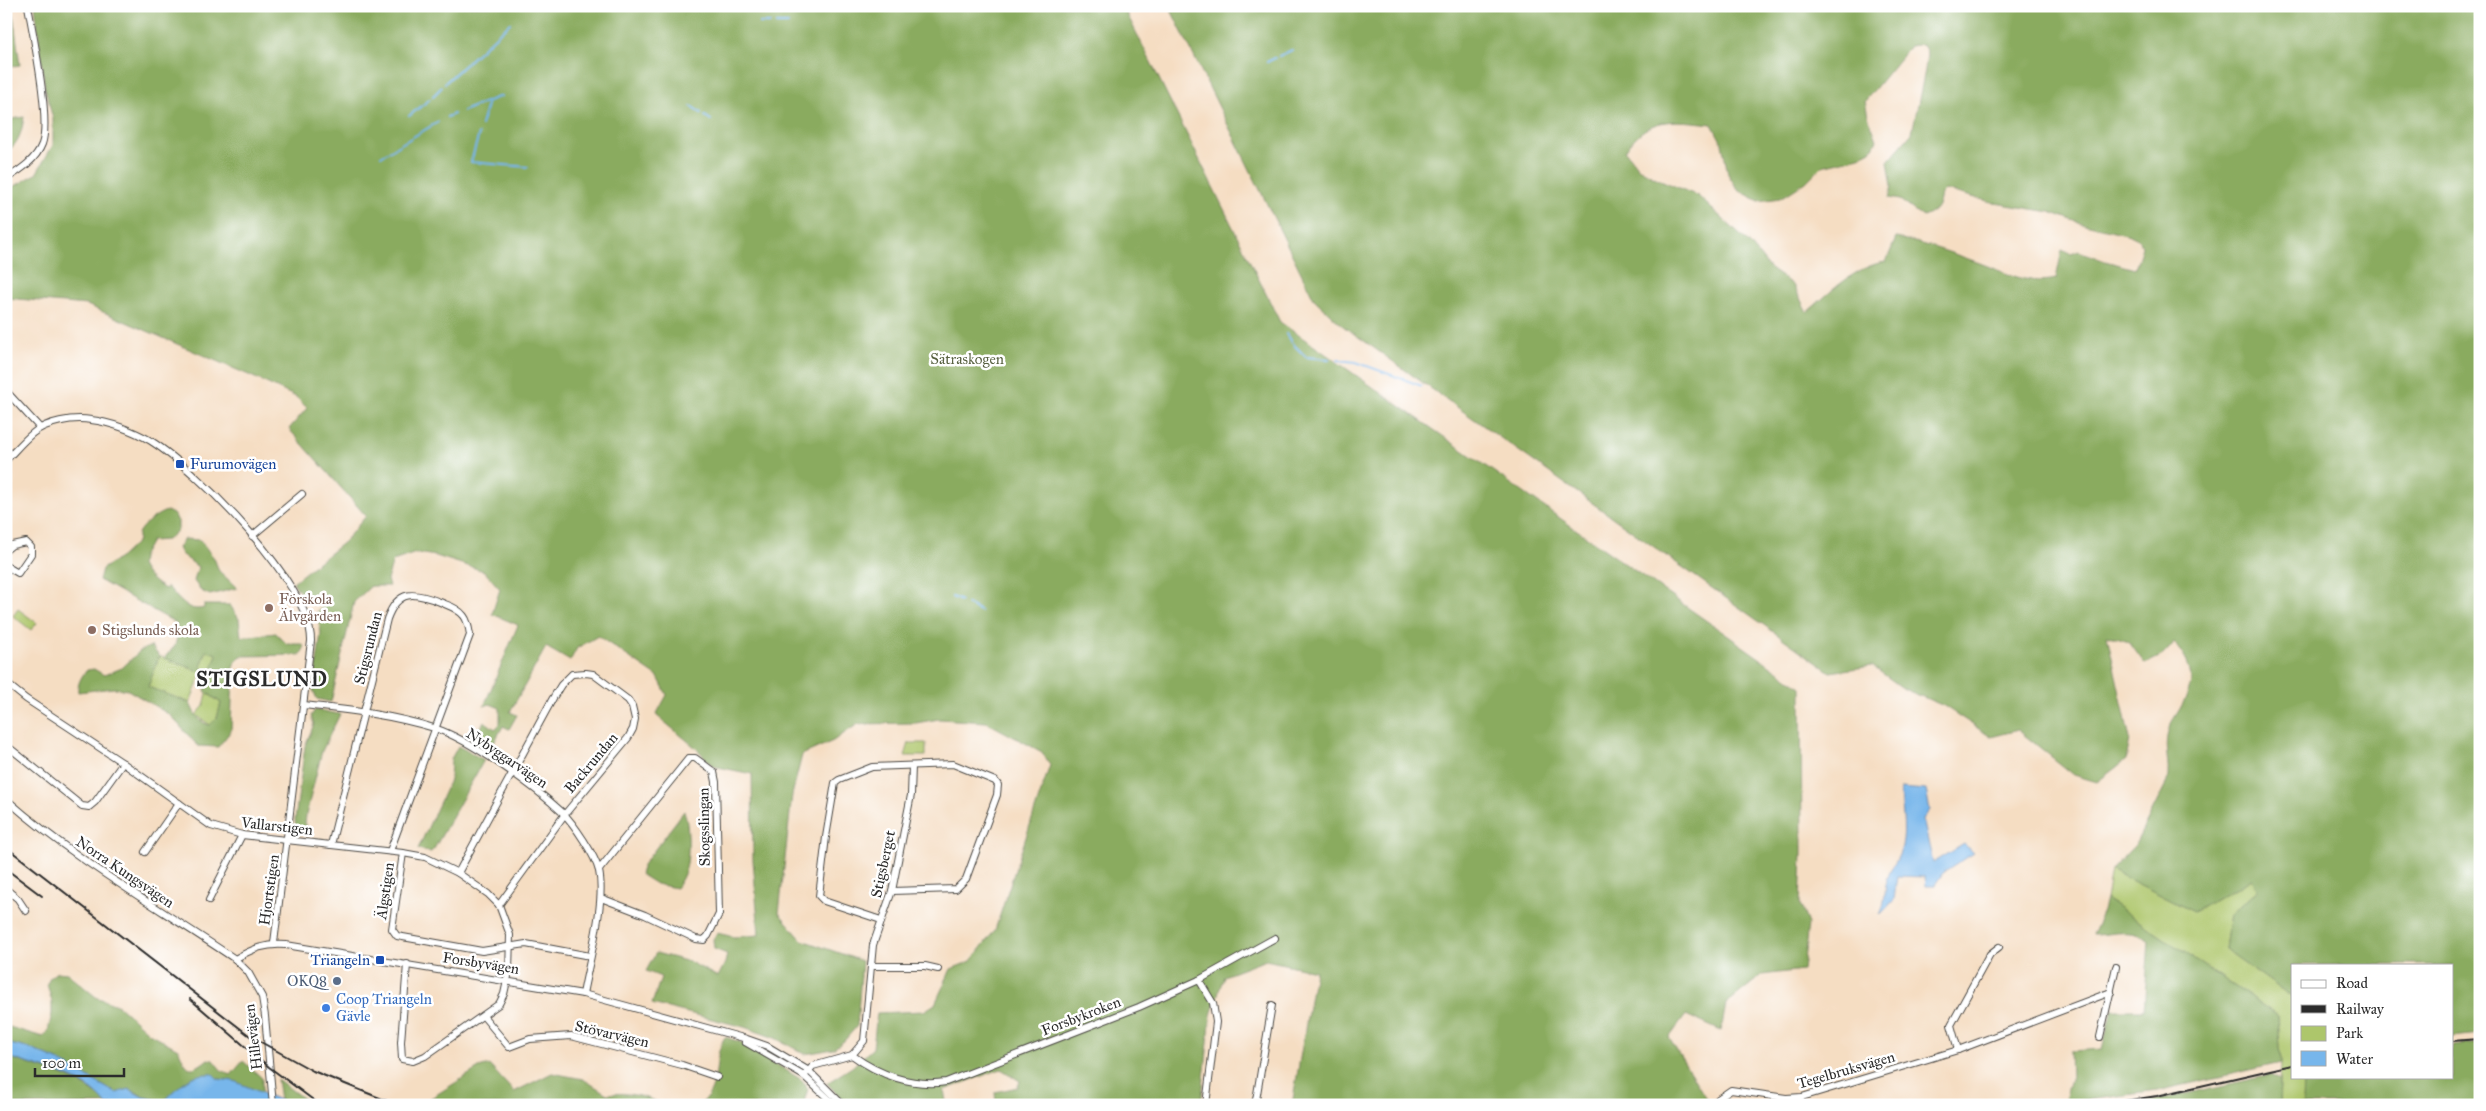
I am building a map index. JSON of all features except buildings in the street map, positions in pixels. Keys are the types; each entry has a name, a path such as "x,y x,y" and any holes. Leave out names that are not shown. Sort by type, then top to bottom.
{"street":[{"path":"6,179 28,164 42,145 46,122 28,6"},
{"path":"6,392 40,428"},
{"path":"6,460 32,433 40,428 69,420 89,419 124,429 148,440 189,472 252,536 283,575 304,612 311,636 288,839"},
{"path":"252,536 302,494"},
{"path":"6,550 12,545 26,542 31,546 31,554 18,573 6,566"},
{"name":"Stigsrundan","path":"331,845 391,609 401,598 420,594 456,608 465,617 470,634 390,851"},
{"name":"Backrundan","path":"458,873 553,698 567,678 580,673 593,674 628,700 632,706 635,719 628,738 564,814 498,905"},
{"name":"Vallarstigen","path":"6,683 72,731 123,763 211,826 242,835 390,851 425,857 458,873 488,894 498,905 512,944 504,994 499,1004 484,1017 419,1060 402,1059 401,1042 407,964"},
{"name":"Nybyggarvägen","path":"304,705 366,711 436,728 470,746 513,774 564,814 594,858 599,870 601,898 584,994"},
{"path":"6,745 74,800 82,806 88,807 95,802 123,763"},
{"name":"Skogsslingan","path":"599,870 689,758 695,758 714,772 716,782 719,914 708,936 704,940 696,939 645,914 601,898"},
{"path":"882,920 824,901 820,896 832,794 835,783 872,766 953,764 990,778 998,785 998,790 976,854 966,879 961,886 950,890 892,891"},
{"name":"Stigsberget","path":"852,1055 864,1041 873,946 892,891 911,795 912,766"},
{"name":"Norra Kungsvägen","path":"6,799 33,823 62,844 235,959"},
{"path":"145,852 179,802"},
{"path":"209,900 242,835"},
{"name":"Hjortstigen","path":"274,944 288,839"},
{"name":"Älgstigen","path":"403,853 392,929 395,933 405,938 482,951 512,944"},
{"path":"6,889 18,899 26,911"},
{"name":"Forsbykroken","path":"852,1055 881,1073 931,1084 946,1082 1139,1007 1199,980 1275,938"},
{"name":"Forsbyvägen","path":"235,959 260,946 274,944 507,980 584,994 724,1032 767,1046 806,1073 843,1105"},
{"path":"512,944 526,944 590,956"},
{"path":"1958,1050 1951,1025 1990,954 1999,947"},
{"name":"Hillevägen","path":"235,959 248,972 262,997 273,1105"},
{"path":"872,966 926,966 938,970"},
{"path":"2100,1037 2116,967"},
{"path":"1199,980 1213,1003 1216,1022 1206,1104 1214,1105"},
{"name":"Tegelbruksvägen","path":"1716,1105 1718,1099 1731,1090 1786,1098 1802,1098 1958,1050 2111,992"},
{"path":"1252,1105 1256,1100 1272,1005"},
{"name":"Stövarvägen","path":"484,1017 509,1047 530,1039 571,1036 682,1065 717,1077"},
{"path":"806,1073 813,1066 852,1055"},
{"name":"Forsbyvägen","path":"806,1073 835,1105"}],"green space":[{"path":"6,6 12,6 20,65 6,67"},
{"name":"Sätraskogen","path":"35,6 1123,6 1280,322 1801,687 1802,854 1800,904 1808,924 1803,970 1762,975 1726,1004 1721,1031 1686,1015 1669,1038 1710,1105 1292,1105 1315,971 1266,960 1224,976 1211,1015 1201,1105 996,1105 995,1092 1018,1087 1020,1081 1001,1069 944,1090 946,1101 944,1105 847,1105 827,1083 852,1067 873,1048 877,1013 924,1011 935,1004 951,969 971,961 995,930 1050,765 1042,752 986,722 939,719 916,723 858,724 833,741 802,755 792,795 779,913 802,940 862,961 857,1026 844,1041 833,1049 805,1054 775,1038 744,1027 652,1004 661,977 646,971 656,953 690,962 718,977 727,954 714,949 713,939 717,933 734,937 759,935 753,860 752,774 713,766 696,748 656,715 667,695 658,677 598,636 577,648 570,661 546,647 510,712 517,715 509,729 503,726 489,752 474,743 484,721 495,729 500,724 500,708 490,704 484,706 518,625 492,614 500,589 484,571 436,556 416,553 393,561 387,580 389,586 371,586 354,602 331,702 317,699 313,690 321,633 317,612 325,605 318,593 303,597 293,582 344,542 366,516 289,429 307,408 296,397 87,305 6,298 6,191 36,174 53,145 53,119 45,89"},
{"path":"1169,6 2480,6 2480,1034 2454,1037 2454,964 2291,964 2291,996 2225,949 2230,914 2258,890 2252,879 2194,912 2111,870 2135,845 2167,782 2166,745 2168,732 2187,696 2191,680 2185,658 2174,643 2163,655 2145,664 2129,642 2107,635 2130,739 2126,760 2097,782 2074,775 2018,730 1991,737 1944,706 1904,689 1872,666 1830,672 1343,326 1314,299","holes":["1923,44 1927,53 1912,133 1888,161 1892,186 1889,198 1900,200 1923,217 1936,208 1941,194 1945,190 1995,203 2050,212 2077,222 2130,235 2140,240 2142,247 2135,269 2105,261 2079,251 2071,254 2062,250 2056,279 2045,281 2024,279 1936,248 1896,238 1886,262 1864,268 1854,274 1807,312 1793,285 1770,269 1750,244 1698,196 1658,179 1638,168 1625,151 1643,131 1663,122 1686,121 1712,124 1722,143 1728,174 1738,190 1759,201 1781,198 1806,182 1822,166 1859,157 1871,151 1877,140 1868,116 1865,101 1910,46"]},
{"path":"24,117 19,137 6,152 6,120"},
{"path":"167,511 173,514 178,521 178,530 167,540 151,541 142,557 141,565 151,579 165,589 168,587 183,604 193,608 204,608 204,605 230,605 239,619 241,637 276,633 287,644 303,644 304,648 301,655 241,656 234,664 231,731 218,747 198,746 170,715 128,690 114,688 78,692 80,680 87,670 94,669 104,675 122,668 140,651 151,646 159,656 148,687 190,703 197,717 206,724 210,725 217,718 221,703 205,691 217,654 206,651 201,667 203,669 202,672 164,658 175,646 178,633 176,623 99,580 102,569 121,557 137,542 138,534 142,527"},
{"path":"184,539 200,540 214,558 219,571 237,588 210,595 201,591 194,581 198,567 181,554 178,548"},
{"path":"18,609 37,623 31,630 13,616"},
{"path":"207,650 218,654 212,672 200,668"},
{"path":"159,656 202,672 190,703 148,687"},
{"path":"207,693 221,703 217,718 210,725 196,715 204,706"},
{"path":"315,710 340,714 322,751 306,815 305,824 308,829 306,834 301,834 296,829 295,820 305,746 314,724 311,716"},
{"path":"909,743 926,743 926,756 905,756"},
{"path":"458,746 484,760 434,849 431,852 418,849 450,780 451,759"},
{"path":"684,811 687,822 688,844 687,863 684,873 676,888 656,884 640,874 643,865"},
{"path":"2111,870 2194,912 2252,879 2258,890 2230,914 2225,949 2291,996 2291,1078 2304,1078 2303,1105 2279,1105 2281,1063 2278,1016 2106,899"},
{"path":"2106,899 2278,1016 2281,1063 2157,1091 2064,1103 2071,1079 2070,1051 2102,1049 2112,1010 2144,1010 2149,941 2136,934 2129,933 2092,935 2103,911"},
{"path":"57,972 67,973 96,997 119,1006 149,1033 178,1049 188,1067 196,1067 208,1059 213,1060 221,1070 231,1075 243,1061 262,1078 262,1094 234,1081 218,1079 177,1089 164,1101 143,1097 136,1092 116,1093 57,1060 31,1049 6,1043 6,1026 43,1037 48,1031 52,1014 52,1002 47,984 50,977"},
{"path":"725,1037 740,1042 802,1080 808,1089 804,1102 809,1105 699,1105 711,1091 718,1054"},
{"path":"2480,1043 2480,1105 2303,1105 2304,1078 2454,1078 2454,1046"},
{"path":"6,1056 73,1080 97,1094 107,1104 6,1105"},
{"path":"489,1065 514,1092 552,1073 583,1079 607,1094 636,1095 663,1105 451,1105 428,1100 479,1068"},
{"path":"2270,1075 2280,1080 2279,1105 2129,1105 2158,1100"},
{"path":"277,1079 312,1105 291,1105 280,1100"}],"water":[{"path":"1901,788 1926,790 1930,810 1923,819 1933,863 1964,844 1974,853 1943,873 1934,886 1926,886 1925,877 1897,876 1894,900 1880,915 1884,903 1887,880 1902,846"},
{"path":"6,1043 31,1049 57,1060 116,1093 129,1089 143,1097 164,1101 191,1078 204,1074 213,1074 218,1079 234,1081 291,1105 107,1105 87,1086 74,1079 6,1056"}],"waterway":[{"path":"445,83 510,23"},
{"path":"760,23 770,23"},
{"path":"776,24 788,24"},
{"path":"1279,56 1292,50"},
{"path":"1267,62 1275,58"},
{"path":"433,96 442,87"},
{"path":"463,111 501,96"},
{"path":"409,116 430,99"},
{"path":"481,125 488,101"},
{"path":"691,106 701,113"},
{"path":"447,117 454,114"},
{"path":"705,116 711,120"},
{"path":"381,156 438,122"},
{"path":"479,134 471,162 528,167"},
{"path":"1286,334 1291,342"},
{"path":"1293,344 1306,357 1329,359"},
{"path":"1338,360 1356,362 1422,386"},
{"path":"952,597 961,601"},
{"path":"967,604 980,611"}],"railway":[{"path":"6,847 250,1036 313,1071 397,1105"},
{"path":"6,869 42,896"},
{"path":"190,999 269,1067 320,1105"},
{"path":"2454,1041 2480,1039"},
{"path":"2099,1105 2157,1096 2291,1065"}],"place":[{"name":"Furumovägen","path":"180,464"},
{"name":"Förskola Älvgården","path":"269,608"},
{"name":"Stigslunds skola","path":"92,630"},
{"name":"Triangeln","path":"380,960"},
{"name":"OKQ8","path":"337,981"},
{"name":"Coop Triangeln Gävle","path":"326,1008"}],"district":[{"name":"STIGSLUND","path":"262,679"}]}
